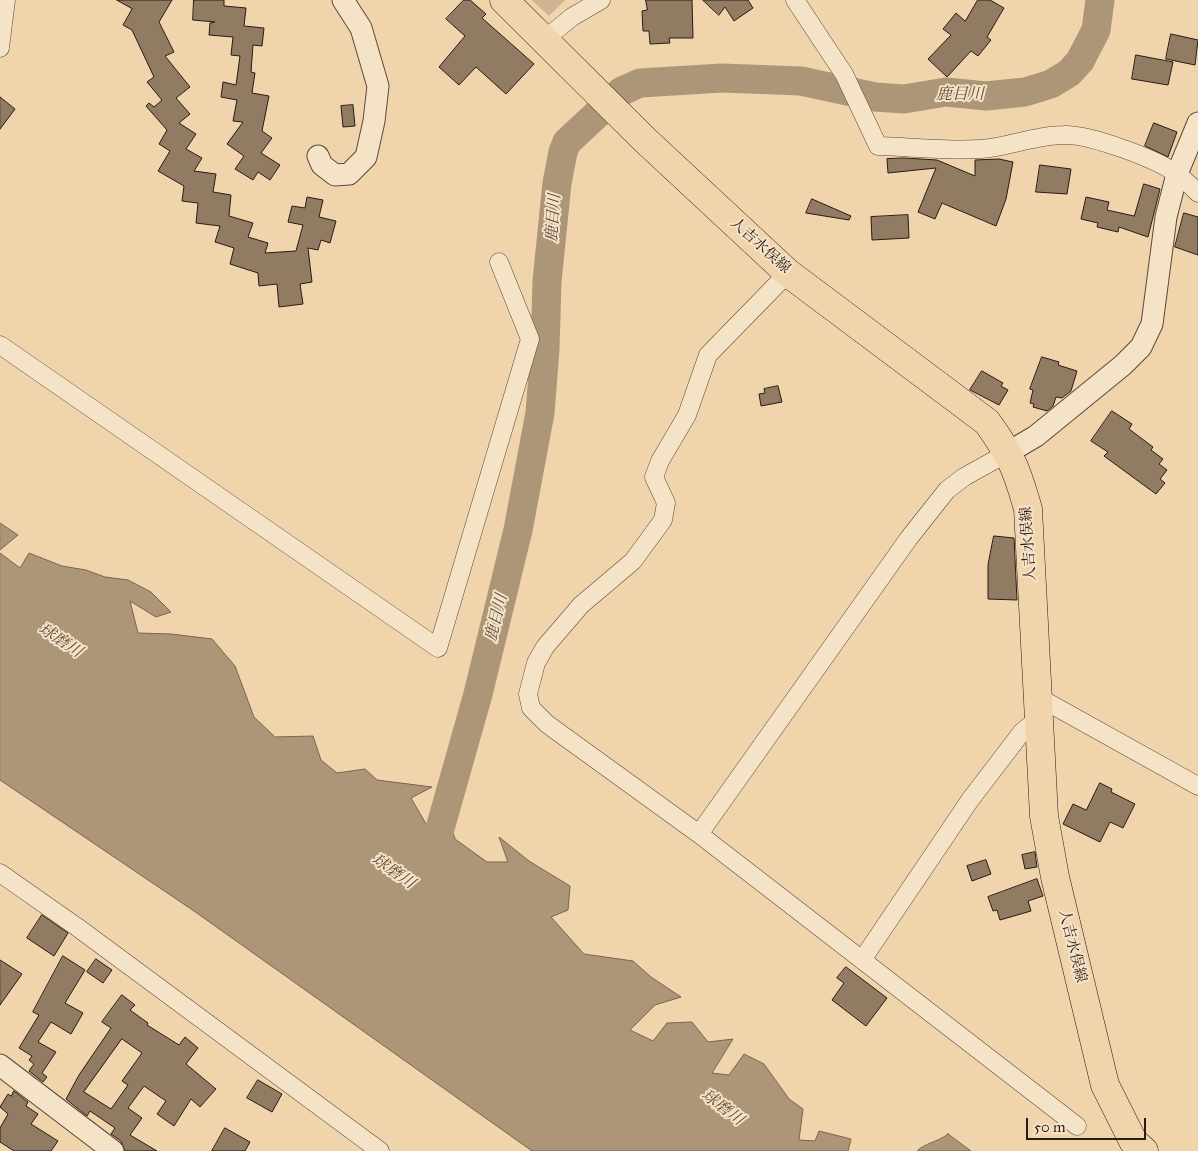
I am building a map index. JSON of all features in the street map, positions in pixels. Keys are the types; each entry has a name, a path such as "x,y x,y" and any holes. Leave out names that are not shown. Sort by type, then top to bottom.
{"main road":[{"name":"人吉水俣線","path":"504,0 645,140 788,273 987,422 1009,452 1018,472 1028,509 1044,816 1057,886 1105,1085 1133,1141 1144,1151"}],"street":[{"path":"0,48 6,0"},
{"path":"318,156 322,165 335,175 349,174 366,157 374,121 378,86 372,60 362,28 343,0"},
{"path":"544,40 572,17 601,0"},
{"path":"795,0 844,74 878,146 969,150 998,148 1039,137 1065,134 1096,141 1148,158 1177,174 1198,193"},
{"path":"699,834 904,546 947,490 964,476 1036,436 1123,365 1141,347 1152,324 1157,295 1160,251 1177,174 1198,123"},
{"path":"0,345 438,648 530,339 499,262"},
{"path":"788,273 708,355 687,415 660,461 654,477 666,503 663,520 633,561 581,605 545,647 536,663 528,694 531,708 547,724 699,834 1077,1126"},
{"path":"862,960 970,800 1038,708 1198,786"},
{"path":"0,873 77,927 380,1151"},
{"path":"0,1065 113,1151"}],"shaded area":[{"path":"532,0 565,0 549,16"}],"water":[{"path":"0,523 18,535 0,550"},
{"name":"球磨川","path":"0,553 20,568 29,553 62,566 86,570 105,577 128,580 151,592 171,612 156,617 130,601 138,633 171,634 212,639 235,666 254,717 275,737 313,736 321,760 337,773 365,769 377,780 432,787 411,798 429,829 450,823 455,839 487,862 508,862 499,837 529,861 570,886 568,910 551,917 584,954 633,961 651,977 681,997 655,1005 630,1030 653,1041 667,1023 692,1022 708,1042 733,1039 712,1073 729,1075 744,1054 764,1064 789,1099 803,1109 799,1140 815,1141 819,1131 851,1139 848,1151 532,1151 194,911 0,780"},
{"path":"948,1134 971,1151 917,1151 924,1146"}],"building":[{"path":"117,0 172,0 159,22 174,52 165,56 190,87 176,98 190,114 179,123 196,134 186,149 202,158 194,171 216,174 213,192 231,195 229,216 253,223 248,237 268,243 265,253 296,251 303,225 288,222 292,206 305,208 307,197 323,200 319,217 336,221 330,243 321,240 318,250 308,248 312,282 300,284 303,304 279,307 277,284 259,286 258,273 230,264 234,248 215,242 220,226 196,223 198,203 182,201 184,186 158,171 170,151 159,144 167,130 146,106 149,103 154,107 162,100 147,82 154,77 132,30 123,25 132,9"},
{"path":"194,0 224,0 224,6 246,8 244,26 264,28 262,46 253,45 251,72 255,73 252,93 269,96 262,131 272,138 261,153 280,165 270,180 258,172 253,180 235,169 244,156 227,144 243,122 233,121 237,100 221,97 223,82 236,85 240,56 231,55 233,37 209,35 210,23 215,22 193,20"},
{"path":"464,0 470,0 486,14 482,18 534,64 506,94 476,67 459,85 439,67 465,36 446,19"},
{"path":"646,0 692,0 693,38 669,38 670,43 650,44 649,31 643,31 642,11 647,10"},
{"path":"703,0 748,0 753,8 734,21 725,7 719,15"},
{"path":"978,0 990,0 1004,8 987,37 991,40 978,56 971,51 947,77 928,59 951,35 943,29 956,13 965,21"},
{"path":"1171,34 1198,40 1195,65 1166,59"},
{"path":"1136,55 1173,62 1168,85 1132,79"},
{"path":"0,97 15,109 0,129"},
{"path":"353,105 355,126 343,127 341,106"},
{"path":"1154,123 1177,132 1168,157 1145,146"},
{"path":"887,159 937,160 975,176 975,160 999,159 1013,162 1006,199 996,226 942,203 935,219 918,212 936,168 888,173"},
{"path":"1040,165 1071,169 1067,194 1036,192"},
{"path":"1144,184 1160,189 1148,237 1119,227 1118,232 1097,227 1098,223 1081,219 1086,197 1109,202 1107,210 1134,216"},
{"path":"812,199 851,216 849,220 806,213"},
{"path":"1184,213 1198,217 1198,255 1175,247"},
{"path":"908,215 909,238 872,240 871,217"},
{"path":"1042,357 1059,362 1058,365 1077,371 1071,391 1062,398 1056,397 1053,406 1047,411 1033,407 1034,404 1030,403 1033,390 1030,389"},
{"path":"982,371 1003,383 1001,386 1008,390 999,405 970,390"},
{"path":"778,386 782,402 761,406 759,394 765,393 764,389"},
{"path":"1112,411 1132,424 1129,429 1153,447 1151,450 1163,459 1159,464 1167,470 1160,479 1165,483 1156,494 1104,456 1108,452 1091,441"},
{"path":"994,536 1014,538 1017,600 988,599 988,565"},
{"path":"1100,783 1112,789 1111,792 1135,804 1123,828 1110,822 1100,842 1063,824 1073,804 1086,810"},
{"path":"1035,852 1037,867 1025,869 1022,855"},
{"path":"986,860 991,874 972,881 967,866"},
{"path":"1037,879 1043,896 1028,901 1031,911 1000,920 997,910 993,911 988,897"},
{"path":"42,915 68,933 54,956 27,938"},
{"path":"63,956 85,970 65,1003 83,1013 71,1034 51,1022 38,1042 56,1052 42,1073 47,1077 43,1082 29,1071 34,1064 29,1060 32,1056 19,1048 39,1015 33,1012"},
{"path":"96,959 112,970 103,983 87,972"},
{"path":"0,960 22,974 0,1005"},
{"path":"846,967 887,998 866,1026 832,1000 844,983 837,978"},
{"path":"122,995 135,1005 130,1010 148,1023 147,1025 179,1045 185,1037 198,1048 186,1064 216,1089 200,1107 191,1099 174,1126 157,1114 166,1101 144,1086 128,1108 142,1118 130,1135 157,1151 125,1151 121,1141 111,1134 115,1128 90,1111 87,1116 66,1099 79,1075 111,1028 102,1022","holes":["122,1039 142,1053 122,1081 128,1085 111,1109 84,1092"]},
{"path":"258,1080 282,1094 272,1112 247,1098"},
{"path":"14,1091 28,1102 26,1106 38,1114 31,1124 58,1141 51,1151 14,1151 0,1142 0,1128 8,1114 0,1107 8,1094 11,1096"},
{"path":"225,1128 250,1142 245,1151 212,1151"}],"waterway":[{"name":"鹿目川","path":"430,864 478,694 518,530 540,413 545,349 547,281 557,183 563,152 567,142 622,91 640,83 722,78 801,81 875,97 904,99 946,92 986,96 1025,92 1051,84 1069,73 1080,61 1096,30 1100,0"}]}
